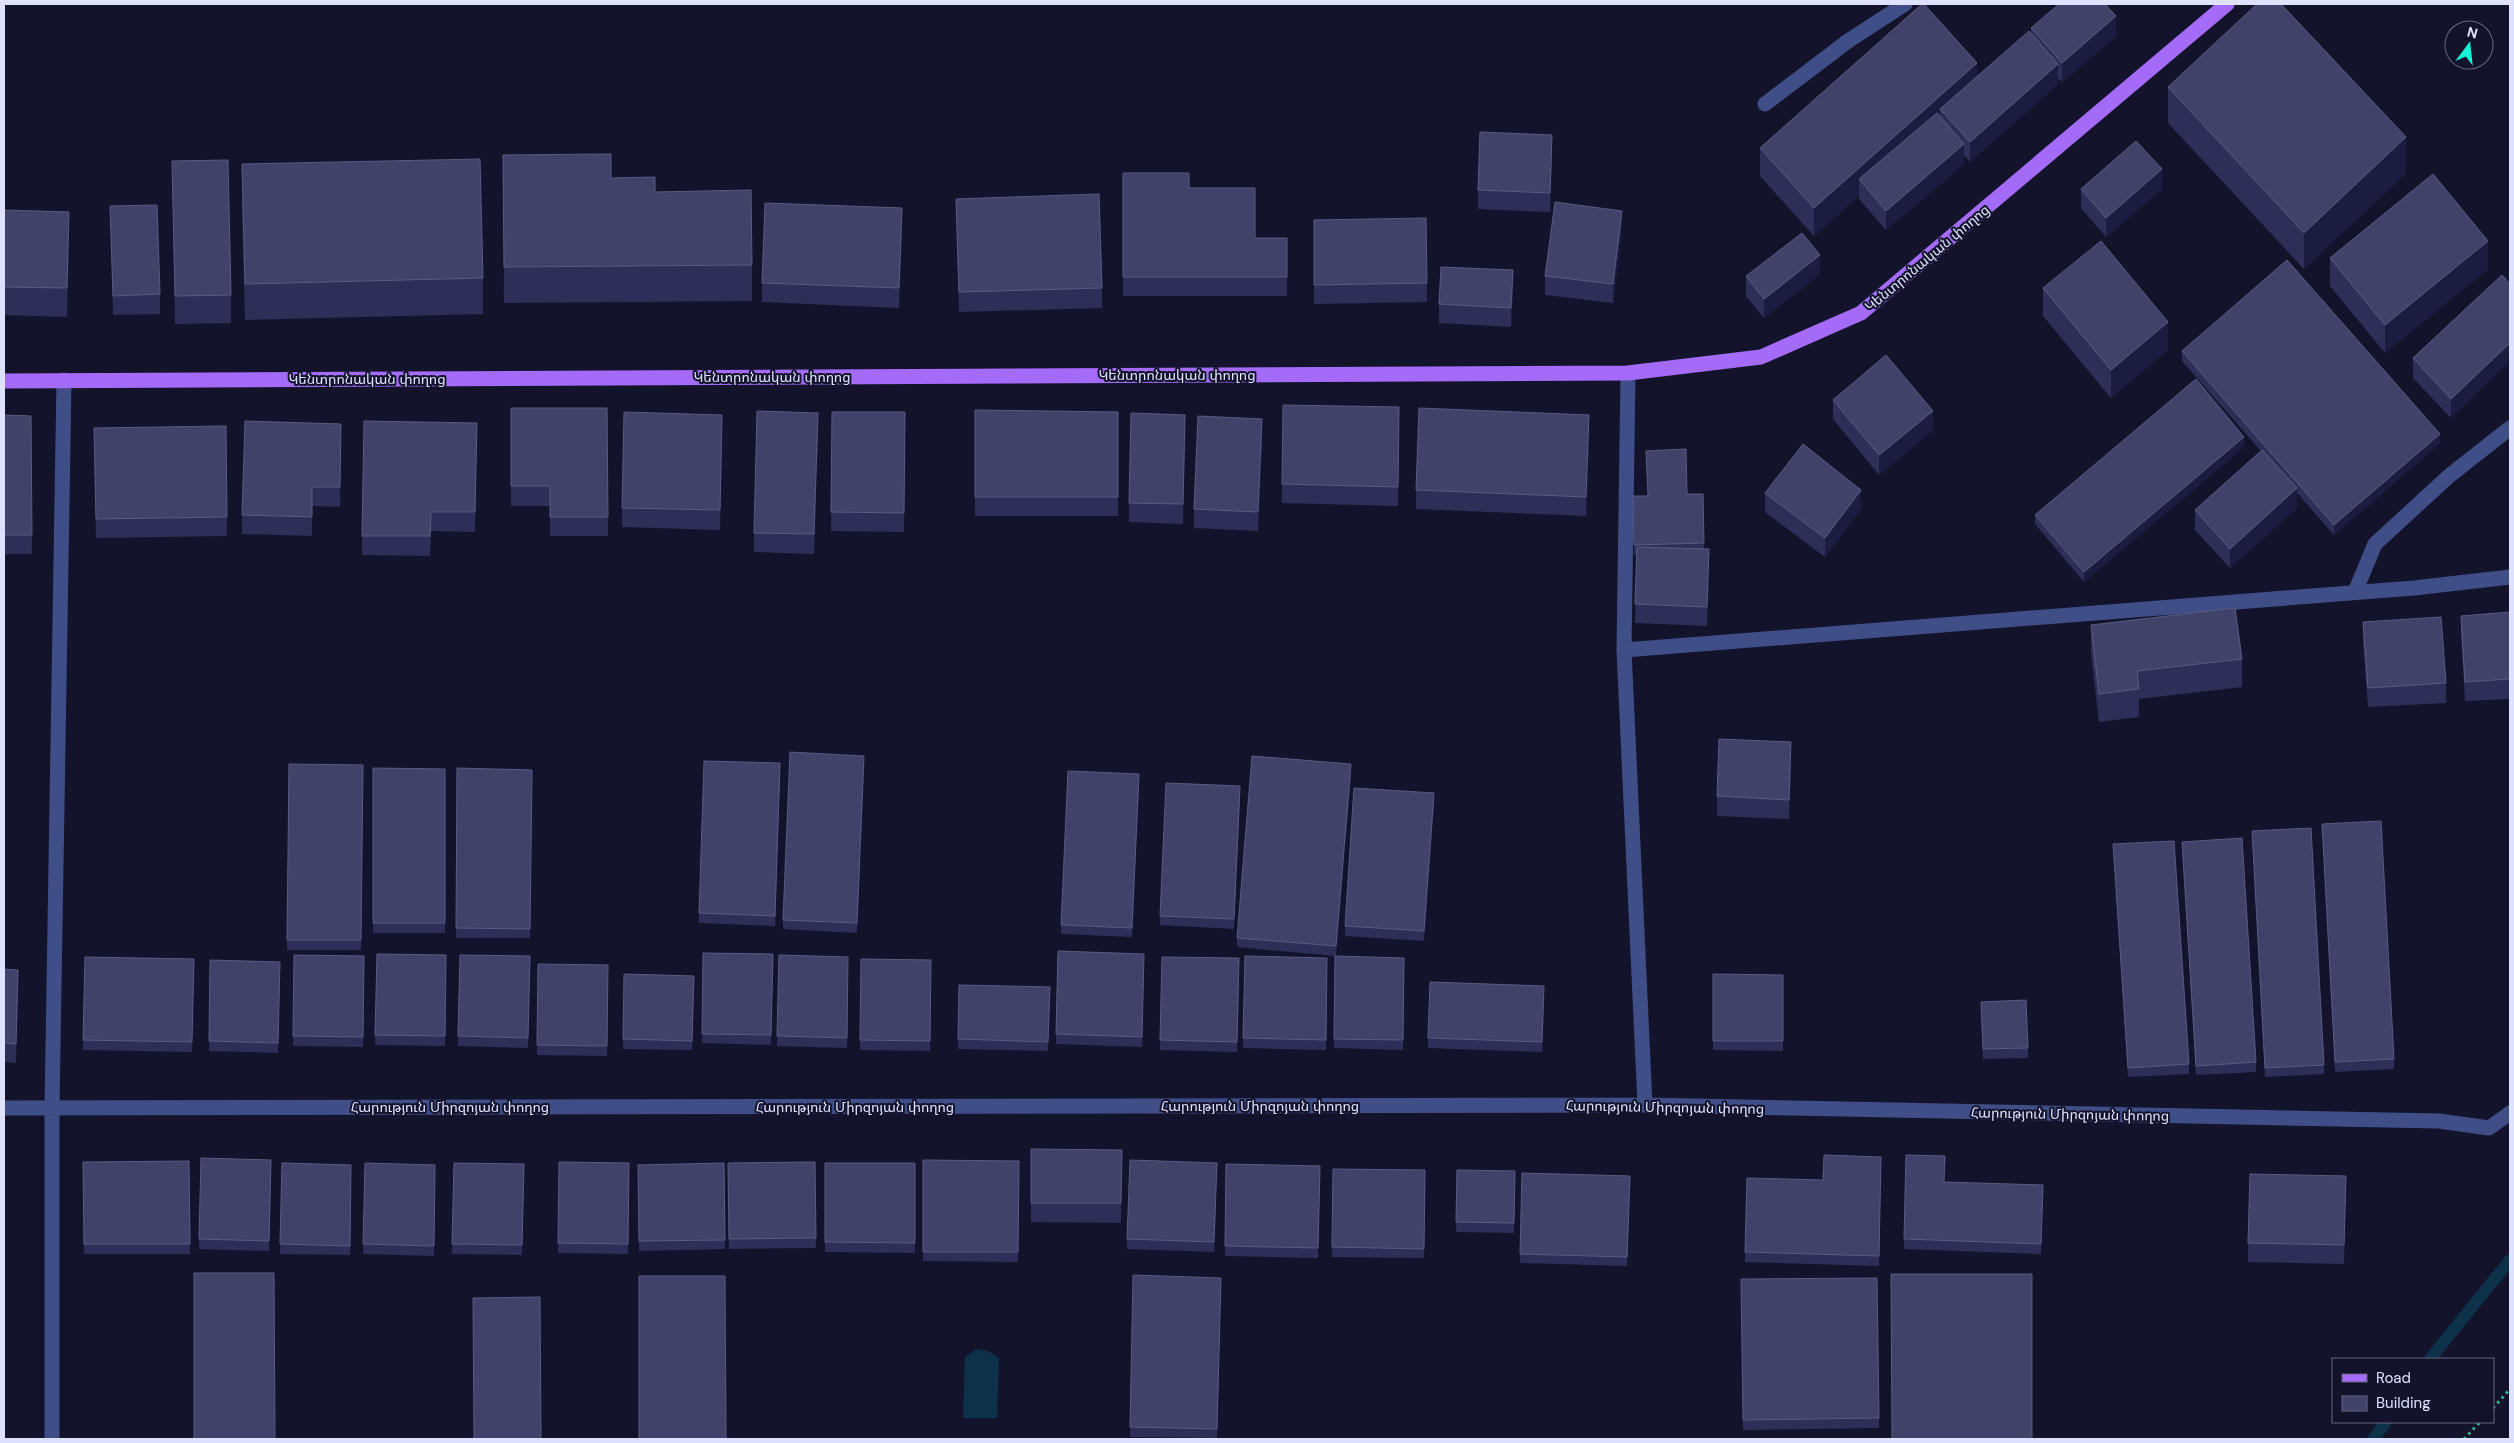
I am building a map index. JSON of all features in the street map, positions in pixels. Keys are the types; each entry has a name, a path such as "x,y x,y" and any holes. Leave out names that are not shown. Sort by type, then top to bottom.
{"main road":[{"name":"Կենտրոնական փողոց","path":"4,381 1628,373 1761,357 1861,313 2226,4"}],"street":[{"path":"1765,104 1848,41 1904,4"},
{"path":"1628,373 1624,650 1645,1105"},
{"path":"52,1439 52,1108 64,380"},
{"path":"2354,592 2375,544 2448,476 2510,428"},
{"path":"1624,650 2414,588 2510,577"},
{"name":"Հարություն Միրզոյան փողոց","path":"4,1108 1645,1105 2440,1121 2489,1128 2510,1113"}],"path":[{"path":"2494,1407 2510,1389"},
{"path":"2464,1439 2479,1423"}],"water":[{"path":"976,1349 988,1351 999,1358 997,1418 963,1418 965,1357"}],"building":[{"path":"1922,4 1977,63 1814,208 1760,148"},
{"path":"2059,4 2105,4 2116,16 2062,63 2031,28"},
{"path":"2257,4 2281,4 2406,137 2304,233 2168,87"},
{"path":"2029,31 2058,64 1970,142 1940,109"},
{"path":"1937,113 1964,144 1886,211 1859,179"},
{"path":"1480,132 1552,135 1550,193 1478,190"},
{"path":"2136,141 2162,169 2106,218 2081,189"},
{"path":"611,154 611,178 655,177 655,192 751,190 752,265 504,267 503,155"},
{"path":"480,159 483,278 245,284 242,164"},
{"path":"228,160 231,295 175,296 172,161"},
{"path":"1123,173 1189,173 1189,188 1255,188 1255,238 1287,238 1287,277 1123,277"},
{"path":"2433,174 2488,241 2385,325 2330,258"},
{"path":"1099,194 1102,288 959,292 956,199"},
{"path":"1555,202 1622,211 1613,284 1545,276"},
{"path":"765,203 902,208 899,288 762,283"},
{"path":"157,205 160,294 113,296 110,206"},
{"path":"4,210 69,212 67,288 4,287"},
{"path":"1426,218 1427,283 1314,285 1314,220"},
{"path":"1802,233 1820,255 1764,299 1746,276"},
{"path":"2101,241 2168,322 2111,370 2043,288"},
{"path":"2287,260 2440,434 2334,525 2182,351"},
{"path":"1441,267 1513,270 1511,308 1439,304"},
{"path":"2502,275 2510,284 2510,343 2451,399 2413,358"},
{"path":"1886,355 1933,411 1879,455 1833,400"},
{"path":"2196,379 2244,437 2084,572 2035,515"},
{"path":"1283,405 1399,407 1398,487 1282,484"},
{"path":"511,408 607,408 608,517 550,517 550,486 511,486"},
{"path":"1419,408 1589,415 1586,497 1416,490"},
{"path":"975,410 1118,412 1118,497 975,497"},
{"path":"757,411 818,413 814,534 754,533"},
{"path":"624,412 722,415 720,510 622,508"},
{"path":"832,412 905,412 904,513 831,512"},
{"path":"1131,413 1185,415 1183,504 1129,503"},
{"path":"4,415 31,416 32,535 4,535"},
{"path":"1198,416 1262,419 1258,512 1194,509"},
{"path":"245,421 341,424 340,487 312,487 312,517 242,515"},
{"path":"364,421 477,423 475,512 431,512 430,536 362,536"},
{"path":"226,426 227,517 96,519 94,428"},
{"path":"1803,444 1861,490 1825,538 1765,493"},
{"path":"1686,449 1687,494 1703,494 1704,543 1634,545 1633,496 1648,496 1646,451"},
{"path":"2262,450 2297,488 2230,549 2195,510"},
{"path":"1637,547 1709,549 1707,607 1635,604"},
{"path":"2235,608 2242,659 2137,671 2139,689 2099,694 2091,625"},
{"path":"2510,612 2510,679 2465,682 2461,616"},
{"path":"2441,617 2446,683 2368,688 2363,622"},
{"path":"1719,739 1791,742 1789,800 1717,796"},
{"path":"790,752 864,756 857,923 783,920"},
{"path":"1252,756 1351,764 1336,946 1237,938"},
{"path":"704,761 780,763 775,916 699,913"},
{"path":"289,764 363,765 361,940 287,940"},
{"path":"373,768 445,769 445,923 373,923"},
{"path":"457,768 532,770 530,929 456,928"},
{"path":"1068,771 1139,774 1132,928 1061,925"},
{"path":"1166,783 1240,786 1234,919 1160,916"},
{"path":"1354,788 1434,793 1424,931 1345,926"},
{"path":"2381,821 2394,1059 2335,1062 2322,824"},
{"path":"2311,828 2324,1065 2265,1068 2252,831"},
{"path":"2242,838 2256,1062 2196,1066 2182,842"},
{"path":"2174,841 2189,1064 2128,1068 2113,844"},
{"path":"1058,951 1144,954 1142,1037 1056,1034"},
{"path":"703,953 773,954 771,1035 702,1034"},
{"path":"377,954 446,955 445,1036 375,1035"},
{"path":"294,955 364,956 363,1037 293,1036"},
{"path":"460,955 530,956 528,1038 458,1036"},
{"path":"779,955 848,957 847,1038 777,1036"},
{"path":"1245,956 1327,958 1326,1040 1243,1038"},
{"path":"1335,956 1404,958 1403,1040 1334,1039"},
{"path":"85,957 194,959 192,1042 83,1040"},
{"path":"1162,957 1239,958 1237,1042 1160,1040"},
{"path":"861,959 931,960 930,1041 860,1040"},
{"path":"210,960 280,962 278,1043 209,1041"},
{"path":"538,964 608,965 607,1046 537,1045"},
{"path":"4,969 18,970 16,1044 4,1043"},
{"path":"624,974 694,976 692,1041 623,1039"},
{"path":"1713,974 1783,975 1783,1041 1713,1041"},
{"path":"1430,982 1544,986 1542,1042 1428,1038"},
{"path":"959,985 1050,987 1048,1042 958,1039"},
{"path":"2026,1000 2028,1048 1983,1049 1981,1002"},
{"path":"1031,1149 1122,1150 1121,1203 1031,1203"},
{"path":"1824,1155 1881,1157 1879,1256 1745,1252 1747,1178 1823,1180"},
{"path":"1906,1155 1945,1156 1944,1182 2043,1185 2041,1244 1904,1239"},
{"path":"201,1158 271,1160 269,1241 199,1239"},
{"path":"923,1160 1019,1161 1018,1252 923,1252"},
{"path":"1130,1160 1217,1163 1214,1242 1127,1239"},
{"path":"189,1161 190,1244 84,1244 83,1162"},
{"path":"559,1162 629,1163 628,1244 558,1243"},
{"path":"815,1162 816,1238 729,1239 728,1163"},
{"path":"282,1163 351,1165 350,1246 280,1244"},
{"path":"365,1163 435,1165 434,1246 363,1244"},
{"path":"454,1163 524,1164 522,1245 452,1244"},
{"path":"724,1163 725,1240 639,1241 638,1165"},
{"path":"825,1163 915,1163 915,1243 825,1242"},
{"path":"1226,1164 1320,1166 1318,1248 1225,1246"},
{"path":"1333,1169 1425,1170 1424,1249 1332,1247"},
{"path":"1457,1170 1515,1171 1514,1223 1456,1222"},
{"path":"1522,1173 1630,1176 1627,1257 1520,1254"},
{"path":"2250,1174 2346,1176 2344,1245 2248,1243"},
{"path":"194,1273 274,1273 275,1439 194,1439"},
{"path":"1891,1274 2032,1274 2032,1439 1892,1439"},
{"path":"1133,1275 1221,1278 1217,1429 1130,1427"},
{"path":"639,1276 725,1276 726,1439 639,1439"},
{"path":"1877,1278 1879,1418 1743,1420 1741,1279"},
{"path":"540,1297 541,1439 474,1439 473,1298"}],"waterway":[{"path":"2431,1358 2510,1260"},
{"path":"2373,1439 2385,1423"}]}
